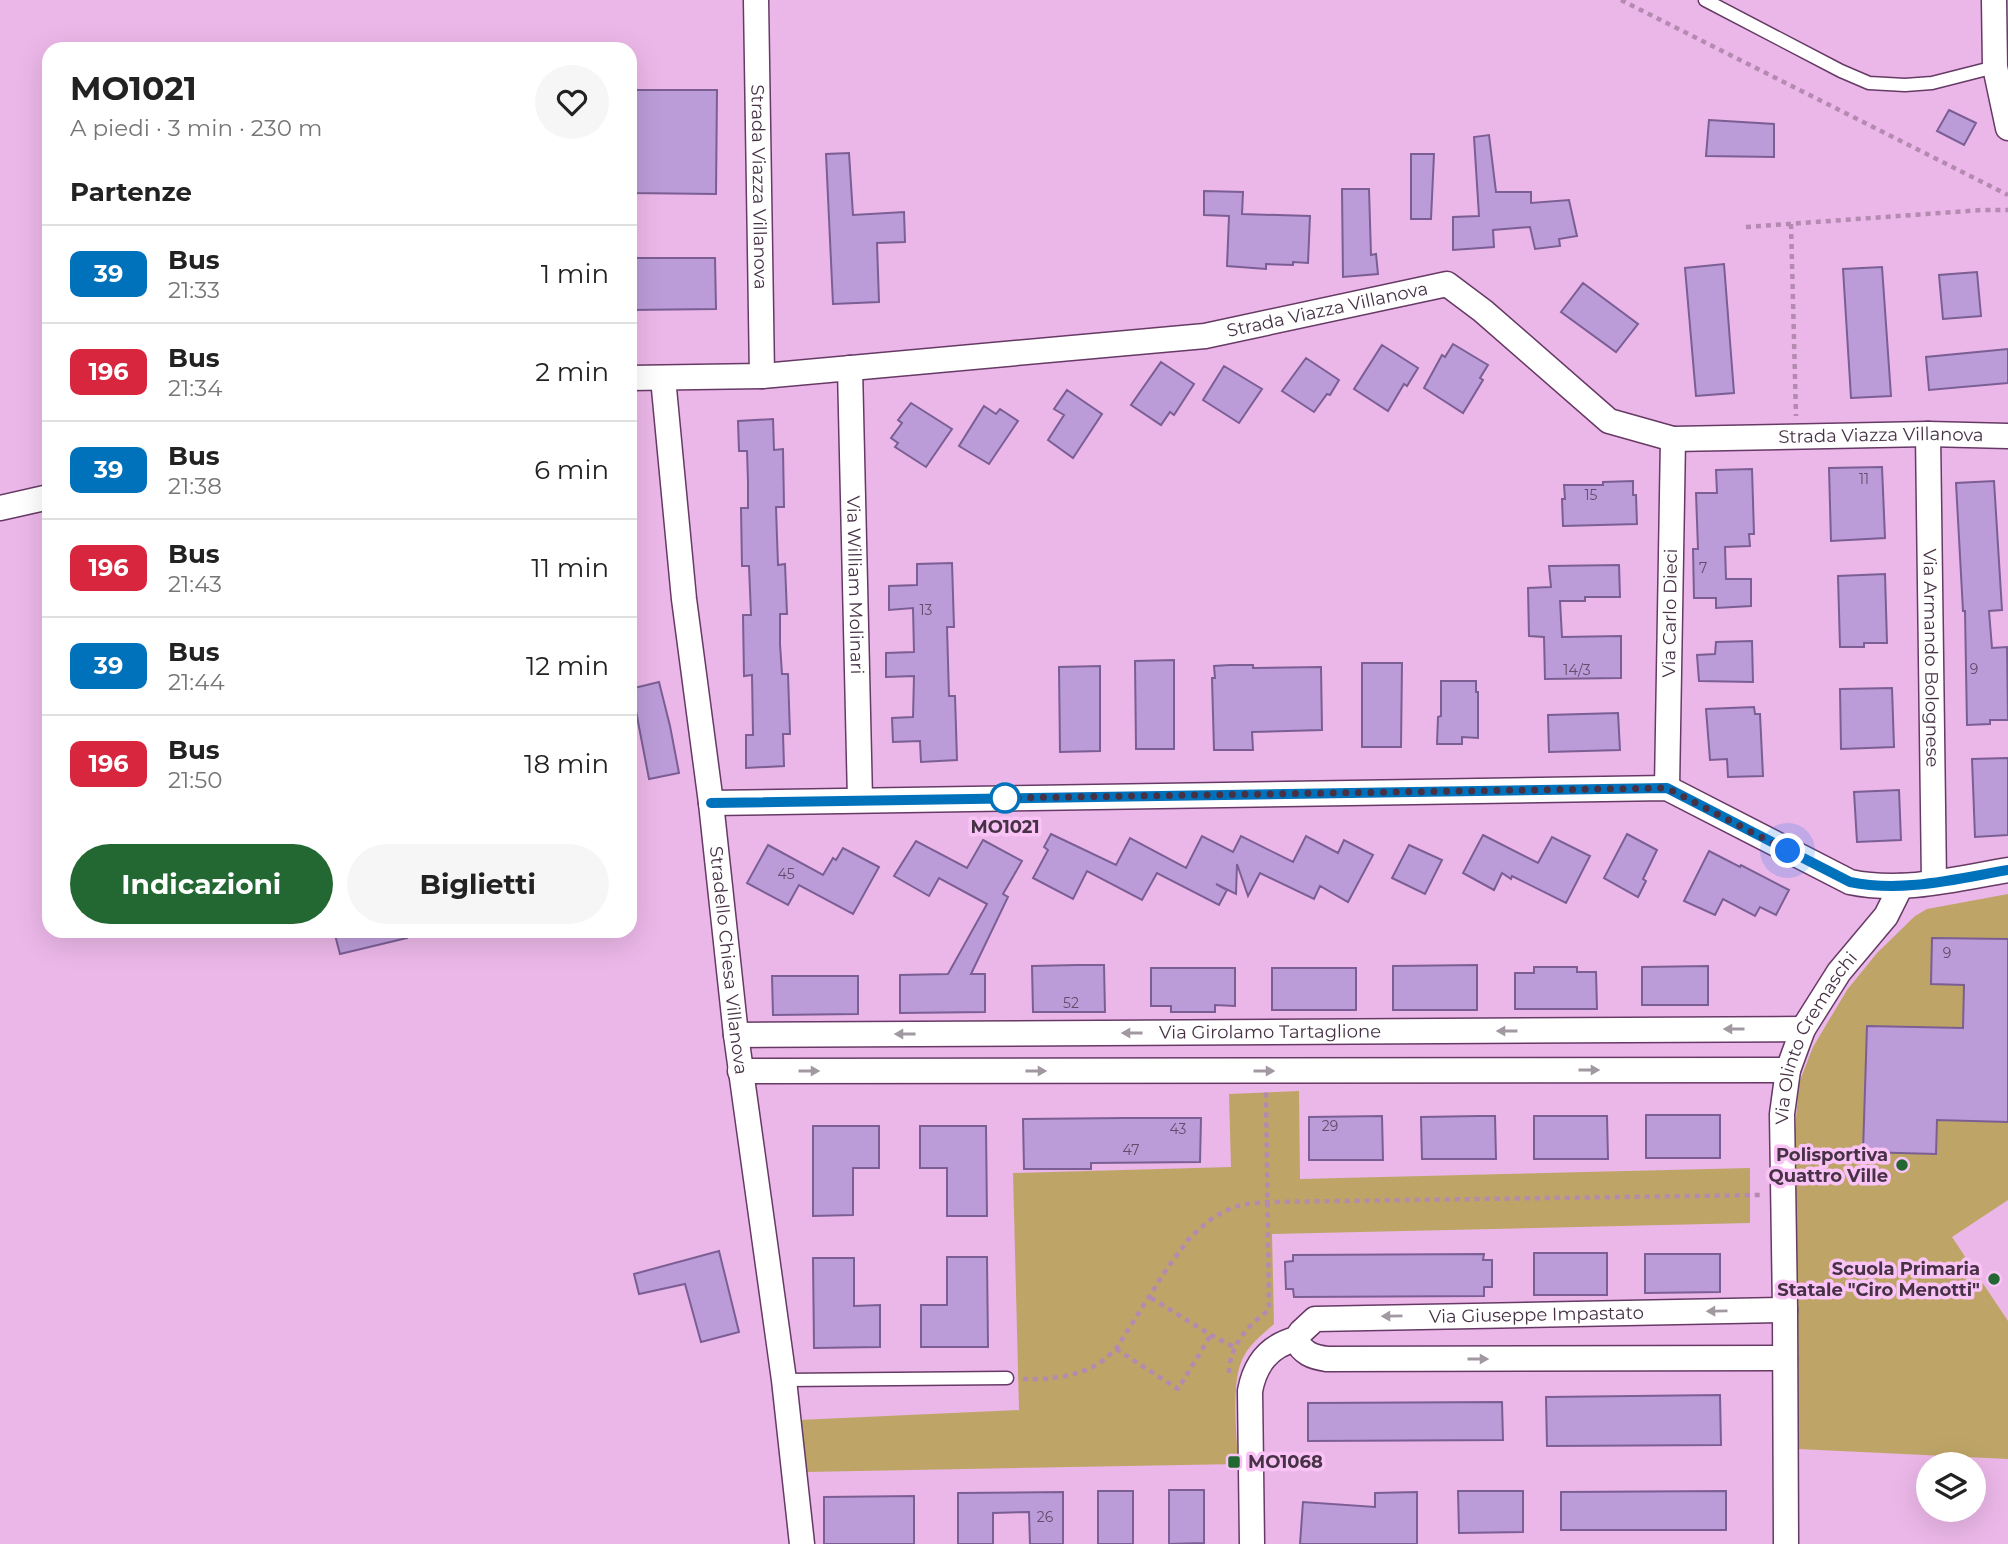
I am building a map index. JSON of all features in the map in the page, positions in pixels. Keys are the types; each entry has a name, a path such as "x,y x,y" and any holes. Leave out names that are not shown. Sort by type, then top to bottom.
{"street":[{"name":"Strada Viazza Villanova","path":"756,0 762,376"},
{"path":"1994,0 1994,67 2008,128"},
{"name":"Strada Viazza Villanova","path":"637,378 762,376 1205,336 1447,284 1483,311 1609,421 1673,439 1928,434 2008,436"},
{"name":"Via William Molinari","path":"850,368 860,800"},
{"name":"Stradello Chiesa Villanova","path":"663,378 684,599 711,803 740,1071 784,1380 802,1544"},
{"name":"Via Armando Bolognese","path":"1928,434 1934,883"},
{"name":"Via Carlo Dieci","path":"1667,788 1673,439"},
{"path":"0,508 42,499"},
{"path":"711,803 1667,788 1850,882 1870,886 1901,886 2008,870"},
{"name":"Via Olinto Cremaschi","path":"1786,1544 1786,1310 1782,1114 1788,1070 1802,1029 1839,972 1886,916 1901,886"},
{"name":"Via Girolamo Tartaglione","path":"736,1035 1802,1029"},
{"path":"740,1071 1788,1070"},
{"name":"Via Giuseppe Impastato","path":"1252,1544 1252,1380 1272,1349 1296,1339 1315,1319 1786,1310"},
{"path":"1296,1339 1304,1352 1327,1359 1785,1358"}],"lane":[{"path":"1705,0 1869,83 1932,83 1994,67"},
{"path":"784,1380 1007,1378"}],"path":[{"path":"1621,0 2008,195"},
{"path":"1746,227 1982,210 2008,211"},
{"path":"1791,224 1796,437"},
{"path":"1229,1382 1234,1347 1256,1320 1269,1310 1265,1071"},
{"path":"1007,1378 1029,1379 1073,1374 1095,1366 1116,1349 1188,1240 1206,1223 1233,1207 1247,1203 1783,1194"},
{"path":"1150,1298 1234,1347"},
{"path":"1116,1349 1178,1388 1211,1335"}],"shaded area":[{"name":"Polisportiva Quattro Ville","path":"2008,894 2008,1200 1952,1237 2008,1321 2008,1459 1986,1458 1986,1452 1916,1452 1916,1455 1798,1449 1795,1130 1799,1083 1813,1047 1847,990 1877,953 1915,916 1927,909"},
{"path":"1299,1091 1300,1179 1750,1168 1750,1223 1272,1234 1274,1324 1250,1347 1240,1366 1235,1408 1238,1464 805,1472 799,1420 1019,1410 1013,1173 1231,1167 1229,1094"}],"building":[{"path":"637,90 717,90 716,194 637,193"},
{"path":"1949,110 1976,123 1964,145 1937,131"},
{"path":"1709,120 1774,124 1774,157 1706,156"},
{"path":"1489,135 1496,192 1531,192 1531,203 1569,200 1577,236 1559,239 1560,246 1535,249 1530,227 1493,230 1494,247 1453,250 1453,217 1479,216 1474,137"},
{"path":"849,153 853,215 904,212 905,242 877,243 879,302 833,304 826,154"},
{"path":"1411,154 1434,154 1431,219 1411,219"},
{"path":"1342,189 1369,189 1371,255 1376,254 1378,274 1343,277"},
{"path":"1204,191 1243,192 1242,214 1310,216 1308,263 1266,264 1266,269 1227,266 1229,216 1204,215"},
{"path":"637,258 715,258 716,309 637,310"},
{"path":"1724,264 1734,393 1696,396 1685,268"},
{"path":"1882,267 1891,396 1851,398 1843,269"},
{"path":"1977,272 1981,316 1943,319 1939,275"},
{"path":"1583,283 1638,324 1616,352 1561,312"},
{"path":"1453,344 1488,365 1480,378 1483,380 1463,413 1424,388 1442,355 1445,357"},
{"path":"1382,345 1418,368 1407,386 1404,384 1388,411 1354,389"},
{"path":"2008,349 2008,383 1929,390 1926,357"},
{"path":"1306,358 1339,380 1330,395 1327,394 1314,412 1282,391"},
{"path":"1161,362 1194,384 1174,415 1170,412 1161,425 1131,405"},
{"path":"1224,366 1262,389 1239,423 1203,400"},
{"path":"1067,390 1102,414 1073,458 1048,440 1064,415 1054,409"},
{"path":"911,403 952,429 926,467 895,447 898,443 891,438 902,423 898,420"},
{"path":"984,406 996,414 1000,409 1018,421 989,464 959,446"},
{"path":"773,419 774,450 783,449 784,507 776,507 778,565 785,564 787,614 780,614 780,644 782,674 788,674 790,734 783,734 784,766 746,768 746,735 753,735 752,675 744,676 743,615 751,615 749,566 742,566 741,508 748,508 748,482 747,451 739,451 738,421"},
{"path":"1882,467 1885,538 1831,541 1829,468"},
{"path":"1752,469 1754,534 1749,534 1750,546 1725,547 1726,579 1751,579 1751,606 1716,608 1716,598 1694,598 1693,549 1698,549 1696,493 1717,493 1716,470"},
{"path":"1633,481 1637,524 1563,526 1564,485 1603,485 1603,482"},
{"path":"1994,481 2002,610 1989,611 1992,648 2007,647 2008,720 1990,720 1990,724 1967,725 1965,611 1956,483"},
{"path":"952,563 954,627 947,627 949,696 955,696 957,760 921,762 920,741 893,742 892,718 913,717 914,676 886,677 886,653 914,652 913,608 889,610 889,586 917,585 917,564"},
{"path":"1619,565 1620,597 1585,597 1585,601 1560,601 1562,637 1621,636 1621,678 1545,679 1544,637 1529,636 1528,588 1551,587 1549,566"},
{"path":"1885,574 1887,643 1840,647 1838,576"},
{"path":"1752,641 1753,682 1699,681 1697,655 1715,654 1716,642"},
{"path":"1174,660 1174,749 1136,749 1135,661"},
{"path":"1362,663 1402,663 1401,747 1362,747"},
{"path":"1253,665 1253,668 1321,667 1322,730 1252,732 1253,750 1214,750 1214,666"},
{"path":"1100,666 1100,751 1060,752 1059,667"},
{"path":"1441,681 1476,681 1478,738 1462,737 1462,744 1437,744 1438,717 1441,716"},
{"path":"659,682 679,773 649,779 637,716 637,687"},
{"path":"1892,688 1894,747 1841,749 1840,689"},
{"path":"1754,707 1755,714 1760,714 1763,776 1728,777 1727,759 1710,760 1706,709"},
{"path":"1618,713 1620,750 1549,752 1548,715"},
{"path":"2008,758 2008,835 1975,837 1972,759"},
{"path":"1899,790 1901,840 1857,842 1854,792"},
{"path":"1051,834 1116,865 1130,838 1186,868 1202,836 1233,852 1241,836 1293,862 1306,836 1338,853 1344,840 1373,855 1348,902 1320,886 1314,899 1260,873 1248,896 1237,864 1236,894 1216,884 1227,890 1219,905 1157,873 1142,900 1087,871 1073,899 1033,878 1048,850 1044,847"},
{"path":"1627,834 1657,850 1643,879 1646,881 1638,897 1604,878"},
{"path":"1483,835 1538,863 1552,837 1590,856 1566,903 1502,873 1494,890 1463,873"},
{"path":"983,840 1022,861 1003,894 1008,897 971,974 985,974 985,1012 900,1013 900,975 948,974 987,904 939,878 929,896 894,876 916,841 967,868"},
{"path":"768,845 823,875 843,848 879,867 853,914 799,885 788,905 747,883"},
{"path":"1409,845 1442,860 1425,894 1392,878"},
{"path":"1709,851 1789,890 1776,915 1760,907 1755,916 1723,899 1715,915 1684,901"},
{"path":"336,938 407,938 340,954"},
{"path":"1932,938 2008,939 2008,1122 1937,1120 1936,1154 1863,1152 1867,1026 1963,1028 1964,985 1931,984"},
{"path":"1104,965 1105,1012 1033,1012 1032,966"},
{"path":"1477,965 1477,1010 1393,1010 1393,966"},
{"path":"1708,966 1708,1005 1642,1005 1642,967"},
{"path":"1534,967 1577,967 1577,972 1596,972 1597,1009 1515,1009 1515,973 1534,973"},
{"path":"1151,968 1235,968 1235,1006 1215,1005 1215,1012 1171,1012 1171,1006 1151,1006"},
{"path":"1272,968 1356,968 1356,1010 1272,1010"},
{"path":"772,976 858,976 858,1014 773,1015"},
{"path":"1646,1115 1720,1115 1720,1158 1646,1158"},
{"path":"1382,1116 1383,1160 1309,1160 1309,1117"},
{"path":"1495,1116 1496,1159 1422,1159 1421,1117"},
{"path":"1534,1116 1607,1116 1608,1159 1534,1159"},
{"path":"1201,1118 1200,1162 1091,1163 1091,1169 1024,1169 1023,1119"},
{"path":"813,1126 879,1126 879,1168 853,1168 853,1215 813,1216"},
{"path":"920,1126 986,1126 987,1216 947,1216 947,1168 920,1168"},
{"path":"719,1251 739,1332 701,1342 685,1284 639,1294 634,1274"},
{"path":"1534,1253 1607,1253 1607,1295 1534,1295"},
{"path":"1484,1254 1483,1260 1492,1260 1492,1287 1484,1287 1484,1296 1294,1297 1293,1289 1286,1289 1285,1262 1293,1261 1293,1255"},
{"path":"1645,1254 1720,1254 1720,1292 1645,1293"},
{"path":"947,1257 987,1257 988,1347 921,1347 921,1305 947,1305"},
{"path":"813,1258 854,1258 854,1306 880,1305 880,1347 814,1348"},
{"path":"1720,1395 1721,1445 1547,1446 1546,1397"},
{"path":"1502,1402 1503,1440 1308,1441 1308,1403"},
{"path":"1169,1490 1204,1490 1204,1543 1169,1544"},
{"path":"1098,1491 1133,1491 1133,1544 1098,1544"},
{"path":"1458,1491 1523,1491 1523,1532 1459,1533"},
{"path":"1726,1491 1726,1530 1561,1530 1561,1492"},
{"path":"1063,1492 1063,1544 1030,1544 1029,1512 993,1513 993,1544 958,1544 958,1493"},
{"path":"1417,1492 1417,1544 1300,1544 1303,1502 1375,1507 1375,1493"},
{"path":"914,1496 914,1544 824,1544 824,1497"}],"bus line":[{"name":"39","path":"711,803 1667,788 1850,882 1870,886 1901,886 2008,870"}],"place":[{"name":"MO1021","path":"1005,798"},
{"name":"Polisportiva Quattro Ville","path":"1902,1165"},
{"name":"Scuola Primaria Statale \"Ciro Menotti\"","path":"1994,1279"},
{"name":"MO1068","path":"1234,1462"}],"route":[{"path":"1005,798 999,798 1667,788 1788,851"}]}
